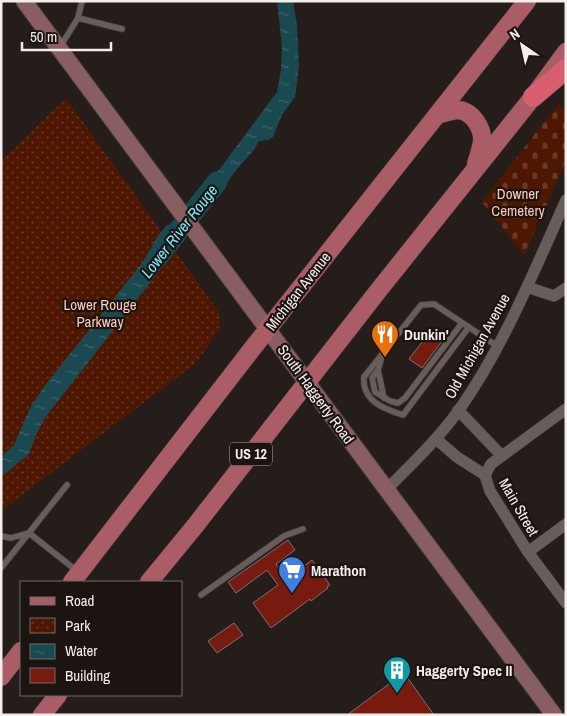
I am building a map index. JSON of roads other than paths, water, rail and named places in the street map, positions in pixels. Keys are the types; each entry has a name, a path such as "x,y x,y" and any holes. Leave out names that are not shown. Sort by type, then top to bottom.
{"highway":[{"path":"533,97 566,69"}],"main road":[{"name":"South Haggerty Road","path":"24,1 554,715"},
{"name":"Michigan Avenue","path":"76,577 268,329 527,1"},
{"name":"US 12","path":"150,581 195,526 475,167 533,97 566,52"},
{"path":"437,114 457,110 464,111 477,122 482,139 475,167"},
{"path":"1,677 20,652"},
{"path":"42,715 57,696"}],"street":[{"name":"Old Michigan Avenue","path":"387,489 436,439 483,373 527,287 566,200"},
{"path":"527,287 554,296 566,288"},
{"path":"485,475 491,464 566,409"},
{"name":"Main Street","path":"458,410 502,456"},
{"name":"Main Street","path":"436,439 457,457 485,475 490,492 528,552 566,603"},
{"path":"528,552 566,524"}],"lane":[{"path":"59,49 78,18 82,1"},
{"path":"78,18 122,29"},
{"path":"469,327 403,414 382,408 369,396 363,386 364,377 421,305 434,304 469,327 497,346"},
{"path":"382,354 378,370 384,398 398,403 405,398 462,323"},
{"path":"1,568 66,485"},
{"path":"201,595 284,536 303,529"},
{"path":"29,533 76,577"},
{"path":"1,536 11,538 29,533"}],"water":[{"path":"277,1 293,1 297,25 299,66 295,97 282,115 273,137 269,140 259,141 205,212 194,195 219,170 277,92 281,70 282,47"},
{"path":"168,224 181,243 44,419 29,454 1,477 1,457 14,445 31,406 46,384 143,262 159,234"}],"waterway":[{"name":"Lower River Rouge","path":"157,258 217,182"}],"place":[{"name":"Dunkin'","path":"385,358"},
{"name":"Marathon","path":"292,594"},
{"name":"Haggerty Spec II","path":"397,694"}],"park label":[{"name":"Downer Cemetery","path":"518,202"},
{"name":"Lower Rouge Parkway","path":"100,312"}]}
